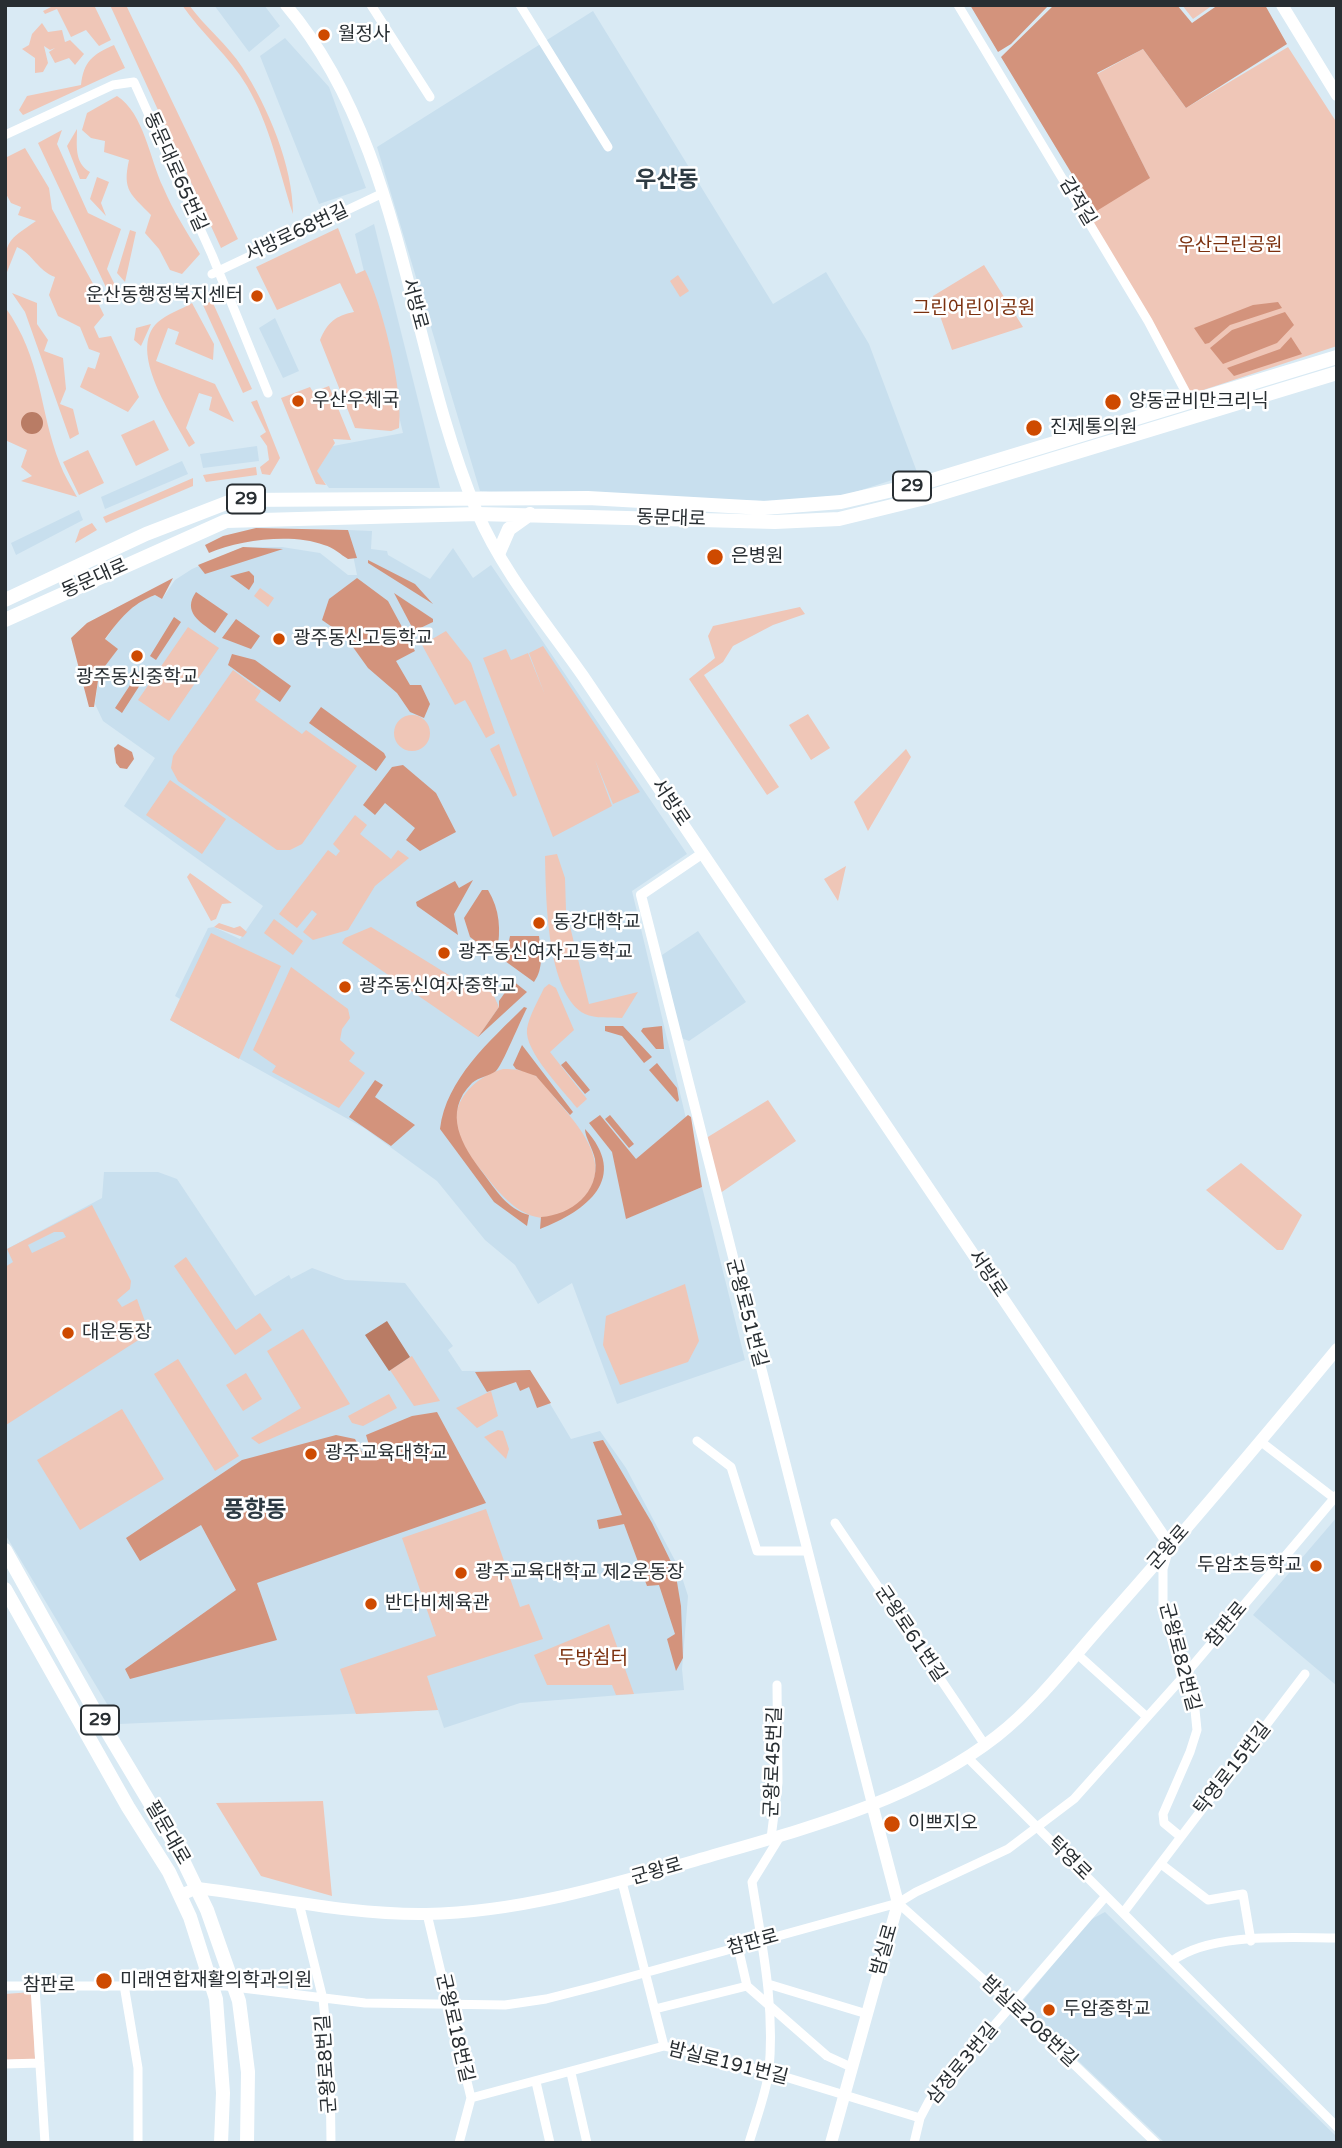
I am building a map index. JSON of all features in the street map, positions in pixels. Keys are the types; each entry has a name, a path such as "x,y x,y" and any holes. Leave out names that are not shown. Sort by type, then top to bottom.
{"main road":[{"name":"서방로","path":"286,5 323,55 365,138 436,388 471,497 499,552 1170,1546"},
{"path":"1282,5 1337,94"},
{"name":"동문대로","path":"5,600 168,524 234,500 588,498 764,508 841,502 923,483 1337,358"},
{"name":"동문대로","path":"5,620 226,521 530,513 775,522 868,514 1337,373"},
{"path":"499,552 509,529 530,513"},
{"name":"군왕로","path":"197,1888 299,1903 427,1914 506,1906 622,1882 777,1836 872,1804 967,1757 1022,1714 1170,1546 1337,1349"},
{"name":"필문대로","path":"5,1550 197,1888 235,1986 248,2072 247,2143"},
{"name":"필문대로","path":"5,1589 181,1895 214,1986 223,2093 222,2143"},
{"name":"밤실로","path":"831,2143 898,1903 872,1804"},
{"path":"181,1895 197,1888"}],"street":[{"path":"372,5 430,97"},
{"path":"520,5 608,147"},
{"name":"감적길","path":"958,5 1148,320 1191,402"},
{"name":"동문대로65번길","path":"5,135 113,85 134,82 268,393"},
{"name":"서방로68번길","path":"215,272 381,194"},
{"name":"군왕로51번길","path":"703,853 641,895 872,1804"},
{"path":"697,1441 731,1466 757,1551 807,1551"},
{"path":"1260,1441 1335,1497"},
{"name":"참판로","path":"5,1986 235,1986 323,1999 480,2007 527,2003 898,1903 915,1892 991,1858 1038,1829 1095,1779 1335,1497"},
{"name":"군왕로61번길","path":"835,1523 985,1745"},
{"name":"군왕로82번길","path":"1170,1546 1163,1569 1163,1611 1195,1710 1196,1730 1162,1820 1181,1837"},
{"path":"1076,1653 1147,1717"},
{"name":"탁영로15번길","path":"1123,1913 1305,1674"},
{"name":"군왕로45번길","path":"777,1685 777,1836"},
{"name":"탁영로","path":"967,1757 1337,2127"},
{"path":"749,2143 769,2073 768,1984 764,1940 752,1882 777,1836"},
{"path":"1161,1864 1208,1900 1243,1894 1251,1941"},
{"path":"622,1882 664,2046"},
{"name":"삼정로3번길","path":"914,2143 920,2118 929,2101 1106,1896"},
{"name":"군왕로8번길","path":"299,1903 323,1999 330,2069 331,2143"},
{"name":"밤실로208번길","path":"898,1903 1013,2006 1156,2143"},
{"name":"군왕로18번길","path":"427,1914 471,2098 458,2143"},
{"path":"1172,1961 1183,1953 1210,1943 1337,1938"},
{"path":"738,1947 747,1986 827,2056 851,2067"},
{"path":"768,1984 867,2014"},
{"path":"124,1985 139,2080 138,2143"},
{"path":"655,2009 747,1986"},
{"path":"36,1987 45,2143"},
{"name":"밤실로191번길","path":"471,2098 664,2046 844,2095"},
{"path":"5,2064 40,2063"},
{"path":"571,2073 587,2143"},
{"path":"536,2082 550,2143"},
{"path":"844,2095 920,2118"}],"shaded area":[{"path":"214,5 264,5 280,26 249,52"},
{"path":"970,5 1049,5 1011,44 998,52"},
{"path":"1054,5 1177,5 1192,23 1218,5 1265,5 1287,44 1186,108 1143,49 1097,73 1150,178 1095,212 1001,57"},
{"path":"593,11 773,304 826,272 869,344 917,472 846,495 777,501 536,496 480,491 377,147"},
{"path":"285,38 329,87 366,188 319,204 260,56"},
{"path":"374,224 440,488 329,488 316,471 333,446 403,433 355,234"},
{"path":"1278,302 1282,308 1230,325 1209,343 1205,344 1194,328 1253,305"},
{"path":"1285,312 1294,325 1277,343 1223,364 1210,348 1232,330"},
{"path":"275,318 299,371 283,378 259,328"},
{"path":"1291,337 1302,354 1234,376 1227,368 1280,349"},
{"path":"28,412 36,412 43,419 43,427 36,434 28,434 21,427 21,419"},
{"path":"257,446 259,461 203,468 200,454"},
{"path":"182,461 188,474 105,509 101,497"},
{"path":"79,510 83,520 16,555 11,543"},
{"path":"256,528 348,530 357,558 348,559 327,546 297,539 250,542 209,553 205,545 223,536"},
{"path":"348,530 372,531 371,549 387,551 388,555 430,579 453,548 473,578 491,565 687,854 632,891 689,1131 621,1188 627,1218 702,1187 745,1360 617,1404 572,1283 538,1304 515,1265 485,1240 437,1181 364,1128 170,1020 180,999 175,996 208,928 214,927 240,939 263,906 124,806 155,758 103,721 95,704 99,674 117,649 105,640 124,613 140,601 155,595 162,599 175,580 192,569 243,547 282,547 320,553 348,575 357,575"},
{"path":"243,547 283,549 205,574 198,565"},
{"path":"368,560 415,584 433,604 368,563"},
{"path":"249,571 254,576 254,582 249,590 230,576"},
{"path":"173,578 162,599 155,595 139,603 121,619 105,639 118,649 99,674 94,707 89,707 71,638 87,623"},
{"path":"357,578 388,601 415,651 396,661 410,685 421,685 430,704 424,718 410,712 397,693 368,668 345,636 322,620 329,599"},
{"path":"196,592 228,614 215,633 192,611 192,599"},
{"path":"394,593 433,619 433,622 414,631"},
{"path":"174,617 181,622 156,660 150,656"},
{"path":"236,619 260,636 251,649 222,638"},
{"path":"232,654 255,660 291,686 280,702 228,665"},
{"path":"140,670 147,674 122,713 115,708"},
{"path":"321,707 384,753 386,757 376,771 309,723"},
{"path":"118,744 132,752 134,759 127,769 120,768 116,763 114,748"},
{"path":"403,765 436,793 456,832 420,851 406,840 415,828 385,803 375,815 363,805 392,767"},
{"path":"473,880 454,914 458,935 417,906 416,902 455,881 459,888"},
{"path":"482,890 488,890 497,913 497,952 491,953 470,937 464,918"},
{"path":"698,931 746,1002 689,1041 681,1038 662,955"},
{"path":"510,936 539,936 541,966 534,982 505,961"},
{"path":"513,981 527,992 478,1037 499,1007 499,1001"},
{"path":"524,1007 527,1008 499,1067 493,1073 472,1083 463,1094 457,1118 462,1141 475,1163 503,1198 514,1208 529,1215 527,1226 494,1202 440,1129 444,1111 460,1077 484,1047"},
{"path":"605,1026 623,1026 652,1057 644,1063 622,1036 605,1031"},
{"path":"662,1026 664,1049 656,1049 641,1031 643,1028"},
{"path":"522,1045 573,1112 570,1115 536,1076 516,1069 513,1065"},
{"path":"566,1061 590,1090 585,1094 561,1065"},
{"path":"657,1063 677,1088 677,1102 649,1070"},
{"path":"375,1080 383,1085 375,1097 415,1125 391,1146 349,1117"},
{"path":"600,1115 636,1159 688,1115 691,1117 702,1187 626,1219 612,1152 589,1123"},
{"path":"610,1115 634,1144 629,1148 605,1119"},
{"path":"585,1129 598,1147 604,1163 603,1177 597,1191 573,1213 540,1229 541,1217 573,1207 588,1192 593,1182 595,1159"},
{"name":"광주교육대학교","path":"104,1172 158,1172 177,1179 255,1296 289,1275 291,1279 312,1268 345,1280 405,1283 453,1346 448,1350 462,1371 530,1370 571,1439 600,1431 626,1468 679,1568 688,1596 682,1669 684,1690 520,1703 444,1728 438,1710 119,1724 5,1534 5,1250 102,1198"},
{"path":"387,1321 410,1357 389,1371 365,1335"},
{"path":"530,1370 551,1403 537,1408 529,1387 520,1391 516,1382 487,1392 475,1372"},
{"path":"437,1412 486,1503 257,1583 277,1640 130,1679 125,1669 236,1590 201,1525 140,1561 126,1538 242,1460 336,1435 355,1439 364,1456 372,1455 366,1435 412,1416"},
{"path":"603,1440 652,1523 675,1570 681,1606 683,1658 676,1671 667,1639 675,1634 659,1585 647,1586 624,1524 599,1529 597,1520 622,1515 593,1442"},
{"name":"두암초등학교","path":"1337,1517 1337,1686 1253,1615"},
{"name":"두암중학교","path":"1105,1912 1337,2137 1337,2143 1165,2143 1029,2014 1021,2003 1090,1920"}],"green space":[{"path":"55,5 94,5 111,40 99,46 86,30 71,37 57,9 45,14 43,11"},
{"path":"110,5 126,5 238,239 221,248"},
{"path":"182,5 189,5 230,51 261,100 284,157 293,214 268,132 255,101 232,65"},
{"path":"1182,5 1213,5 1193,19"},
{"path":"42,23 48,32 62,30 65,42 70,40 84,54 75,65 69,58 55,63 49,52 55,48 50,50 44,46 48,63 43,72 35,73 35,58 22,49 29,45 32,34"},
{"path":"114,45 125,68 23,115 19,110 27,96 81,85 84,70 90,60"},
{"name":"우산근린공원","path":"1288,47 1337,123 1337,346 1191,394 1087,211 1149,176 1097,74 1143,49 1186,108"},
{"path":"117,96 134,114 140,125 167,196 200,254 182,274 170,270 159,249 145,233 151,215 130,191 127,179 129,160 104,152 105,141 91,138 82,130 87,113"},
{"path":"77,129 79,159 90,172 86,179 80,179 67,146"},
{"path":"62,130 57,144 88,213 121,229 107,269 120,295 111,298 38,143"},
{"path":"25,148 49,188 52,209 102,300 97,301 104,315 94,327 99,338 111,336 139,397 128,412 80,387 88,367 95,369 100,353 89,349 80,327 58,316 49,295 55,277 44,271 17,247 5,277 7,248 13,238 36,221 18,215 21,207 11,203 5,192 5,158"},
{"path":"97,177 109,182 101,203 106,216 90,199"},
{"path":"338,228 356,274 365,270 385,325 400,412 399,428 391,431 355,428 320,340 333,321 354,312 340,283 277,310 256,267"},
{"path":"130,230 136,232 125,282 117,273"},
{"name":"그린어린이공원","path":"984,265 1023,327 952,350 933,296"},
{"path":"678,275 689,291 680,297 670,281"},
{"path":"12,293 37,303 37,324 48,340 44,351 63,358 66,389 60,404 73,409 79,434 70,439 25,312"},
{"path":"212,301 252,389 243,393 203,305"},
{"path":"192,303 214,344 213,360 175,344 179,332 168,328 156,361 215,384 234,422 209,410 212,397 199,393 186,428 195,443 189,447 156,384 147,350 150,335 158,322"},
{"path":"5,307 27,346 53,443 77,497 21,481 32,476 21,467 27,450 5,440"},
{"path":"151,324 141,346 134,340 136,328"},
{"path":"329,386 351,440 333,439 335,443 317,471 326,485 316,484 281,398 310,387 313,392"},
{"path":"257,400 280,458 270,475 262,474 260,467 269,460 267,446 260,436 266,432 251,402"},
{"path":"154,420 169,450 136,466 121,435"},
{"path":"88,450 104,483 79,495 63,462"},
{"path":"256,467 257,475 206,482 203,475"},
{"path":"193,478 193,486 106,523 103,517"},
{"path":"92,523 97,530 75,543 80,529"},
{"path":"260,588 274,598 268,607 254,596"},
{"path":"800,607 805,614 773,625 733,646 723,662 704,675 779,787 767,795 689,679 715,658 708,636 713,626"},
{"path":"188,627 219,648 169,721 138,700"},
{"path":"446,631 471,663 495,733 486,738 465,700 455,705 422,645"},
{"path":"543,646 640,792 613,804 595,760 612,806 553,837 483,658 506,649 511,660 528,653 545,695 529,653"},
{"path":"233,670 261,691 255,700 302,734 306,730 357,766 302,844 290,850 277,850 178,781 171,768 173,756"},
{"path":"808,714 830,748 811,760 789,725"},
{"path":"412,715 424,721 430,733 424,745 412,751 400,745 394,733 400,721"},
{"path":"499,744 517,795 513,797 490,749"},
{"path":"906,749 911,757 868,831 854,802"},
{"path":"170,780 226,819 202,854 146,815"},
{"path":"355,815 367,825 360,834 391,859 398,850 409,858 375,886 348,930 313,940 303,932 317,914 312,910 297,928 279,914 328,850 336,856 340,851 333,844"},
{"path":"557,854 565,878 566,910 589,1004 638,992 622,1018 585,1014 572,1003 562,986 555,966 546,894 545,856"},
{"path":"846,866 838,901 824,879"},
{"path":"190,873 232,903 222,904 216,919 211,921 187,877"},
{"path":"274,919 303,941 293,955 264,933"},
{"path":"219,923 234,928 240,926 247,932 243,937 214,927"},
{"path":"371,927 470,988 475,981 493,994 499,1007 478,1037 342,943 345,938"},
{"path":"211,933 281,966 239,1059 170,1020"},
{"path":"291,967 348,1009 350,1018 342,1029 340,1040 355,1053 349,1061 365,1073 339,1108 272,1072 276,1066 253,1050"},
{"path":"549,984 556,988 574,1030 550,1052 587,1099 577,1108 538,1059 528,1038 527,1029 532,1014 544,988"},
{"path":"503,1069 527,1072 541,1081 579,1128 593,1154 594,1182 573,1208 559,1216 533,1216 510,1202 469,1155 457,1132 458,1108 463,1097 480,1080"},
{"path":"768,1100 796,1141 716,1196 703,1140"},
{"path":"1241,1163 1302,1215 1283,1250 1277,1250 1206,1190"},
{"name":"대운동장","path":"92,1205 131,1281 130,1289 117,1300 122,1307 137,1299 148,1330 140,1339 6,1425 5,1267 13,1262 7,1249","holes":["54,1232 63,1232 66,1237 32,1253 28,1245"]},
{"path":"186,1257 236,1330 260,1313 272,1330 235,1355 174,1266"},
{"path":"685,1284 699,1341 688,1362 620,1385 603,1345 606,1316"},
{"path":"303,1329 350,1404 259,1444 251,1438 301,1408 267,1351"},
{"path":"412,1356 440,1401 414,1406 390,1370"},
{"path":"178,1359 239,1456 215,1471 154,1374"},
{"path":"246,1373 262,1399 243,1411 226,1385"},
{"path":"491,1391 498,1416 477,1428 456,1408"},
{"path":"389,1394 397,1408 363,1426 352,1423 348,1416"},
{"path":"122,1409 164,1479 80,1530 37,1460"},
{"path":"498,1430 503,1431 509,1449 506,1459 484,1437"},
{"path":"486,1509 520,1607 529,1604 543,1639 427,1676 438,1710 356,1714 340,1669 436,1636 402,1538"},
{"name":"두방쉼터","path":"609,1624 634,1694 616,1695 612,1685 547,1685 534,1655"},
{"path":"323,1801 332,1896 261,1876 216,1803"},
{"path":"32,1992 35,2059 5,2060 5,1994"}],"place":[{"name":"월정사","path":"324,35"},
{"name":"운산동행정복지센터","path":"257,296"},
{"name":"우산우체국","path":"298,401"},
{"name":"양동균비만크리닉","path":"1113,402"},
{"name":"진제통의원","path":"1034,428"},
{"name":"은병원","path":"715,557"},
{"name":"광주동신고등학교","path":"279,639"},
{"name":"광주동신중학교","path":"137,656"},
{"name":"동강대학교","path":"539,923"},
{"name":"광주동신여자고등학교","path":"444,953"},
{"name":"광주동신여자중학교","path":"345,987"},
{"name":"대운동장","path":"68,1333"},
{"name":"광주교육대학교","path":"311,1454"},
{"name":"두암초등학교","path":"1316,1566"},
{"name":"광주교육대학교 제2운동장","path":"461,1573"},
{"name":"반다비체육관","path":"371,1604"},
{"name":"이쁘지오","path":"892,1824"},
{"name":"미래연합재활의학과의원","path":"104,1981"},
{"name":"두암중학교","path":"1049,2010"}],"district":[{"name":"우산동","path":"667,181"},
{"name":"풍향동","path":"255,1511"}]}
